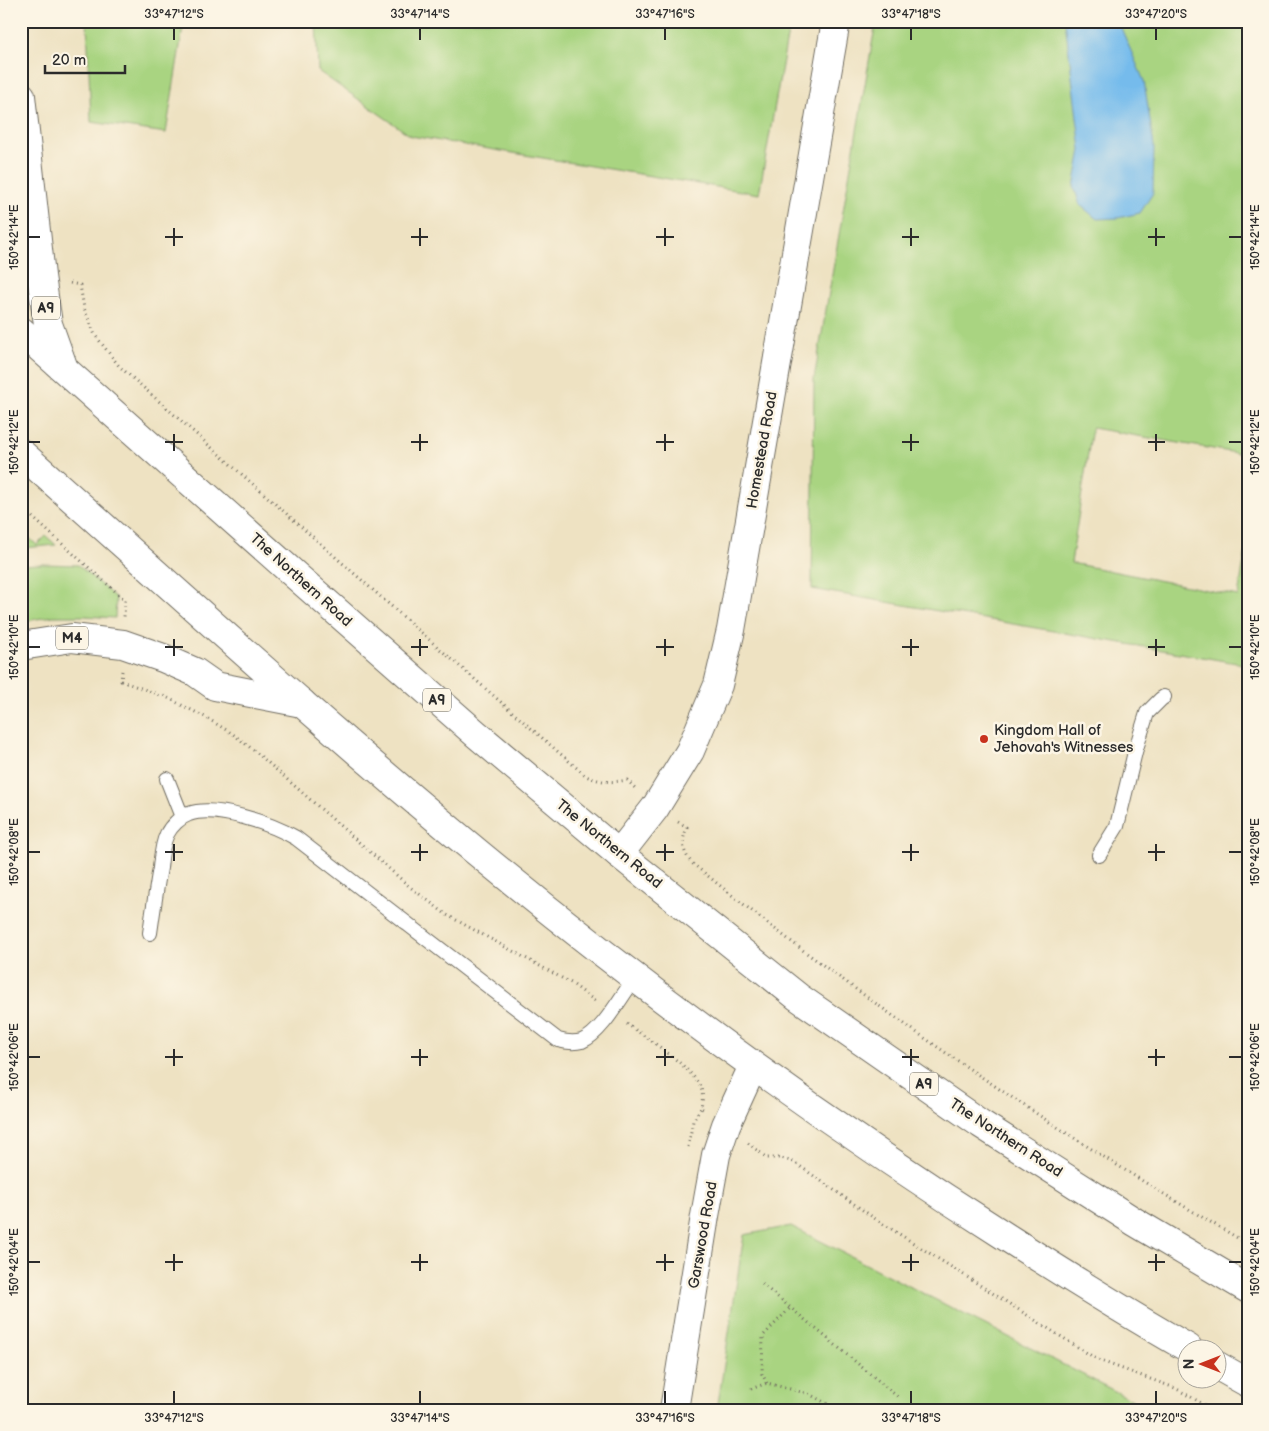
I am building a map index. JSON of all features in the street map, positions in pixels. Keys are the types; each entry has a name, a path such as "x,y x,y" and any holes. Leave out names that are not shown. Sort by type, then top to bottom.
{"main road":[{"name":"Homestead Road","path":"619,854 655,808 690,751 718,685 731,630 836,21"},
{"name":"A9","path":"21,96 48,324 65,370"},
{"name":"The Northern Road","path":"21,331 475,733 619,854 798,997 981,1124 1127,1217 1248,1289"},
{"path":"21,453 302,703 480,855 635,978 753,1066 913,1178 1116,1306 1176,1341"},
{"name":"M4","path":"21,646 72,638 123,644 195,672 215,686 302,703"},
{"name":"Garswood Road","path":"674,1410 716,1156 726,1125 753,1066"},
{"path":"1226,1371 1248,1383"}],"lane":[{"path":"1099,855 1116,826 1135,752 1148,713 1164,697"},
{"path":"168,779 182,817"},
{"path":"150,933 166,836 182,817 190,813 201,812 238,816 285,831 296,838 558,1040 566,1042 580,1041 590,1036 635,978"}],"path":[{"path":"80,285 84,308 95,335 119,366 586,776 599,782 627,780"},
{"path":"21,507 125,600 121,681 166,697 233,734 410,887 447,915 571,984 672,1057 694,1076 702,1092 702,1108 767,1158 781,1158 794,1162 874,1218 1098,1360 1175,1388 1214,1410"},
{"path":"687,827 682,840 686,857 800,948 930,1042 1071,1136 1248,1244"},
{"path":"762,1284 899,1398"},
{"path":"767,1383 762,1374 763,1336 790,1308"},
{"path":"750,1389 767,1383 809,1394 839,1410"}],"green space":[{"path":"87,21 184,21 166,133 91,122"},
{"path":"316,21 790,21 759,194 411,136 318,71"},
{"path":"876,21 1248,21 1248,455 1092,428 1071,563 1238,596 1248,539 1248,665 812,589 814,379"},
{"path":"21,531 37,545 46,536 56,545 25,548 21,546"},
{"path":"21,565 78,565 116,598 115,618 53,616 21,622"},
{"path":"791,1226 1152,1410 717,1410 744,1235"}],"water":[{"path":"1065,21 1118,21 1144,81 1154,146 1153,193 1140,213 1118,218 1097,219 1080,205 1074,187 1081,150"}],"place":[{"name":"Kingdom Hall of Jehovah's Witnesses","path":"984,739"}]}
